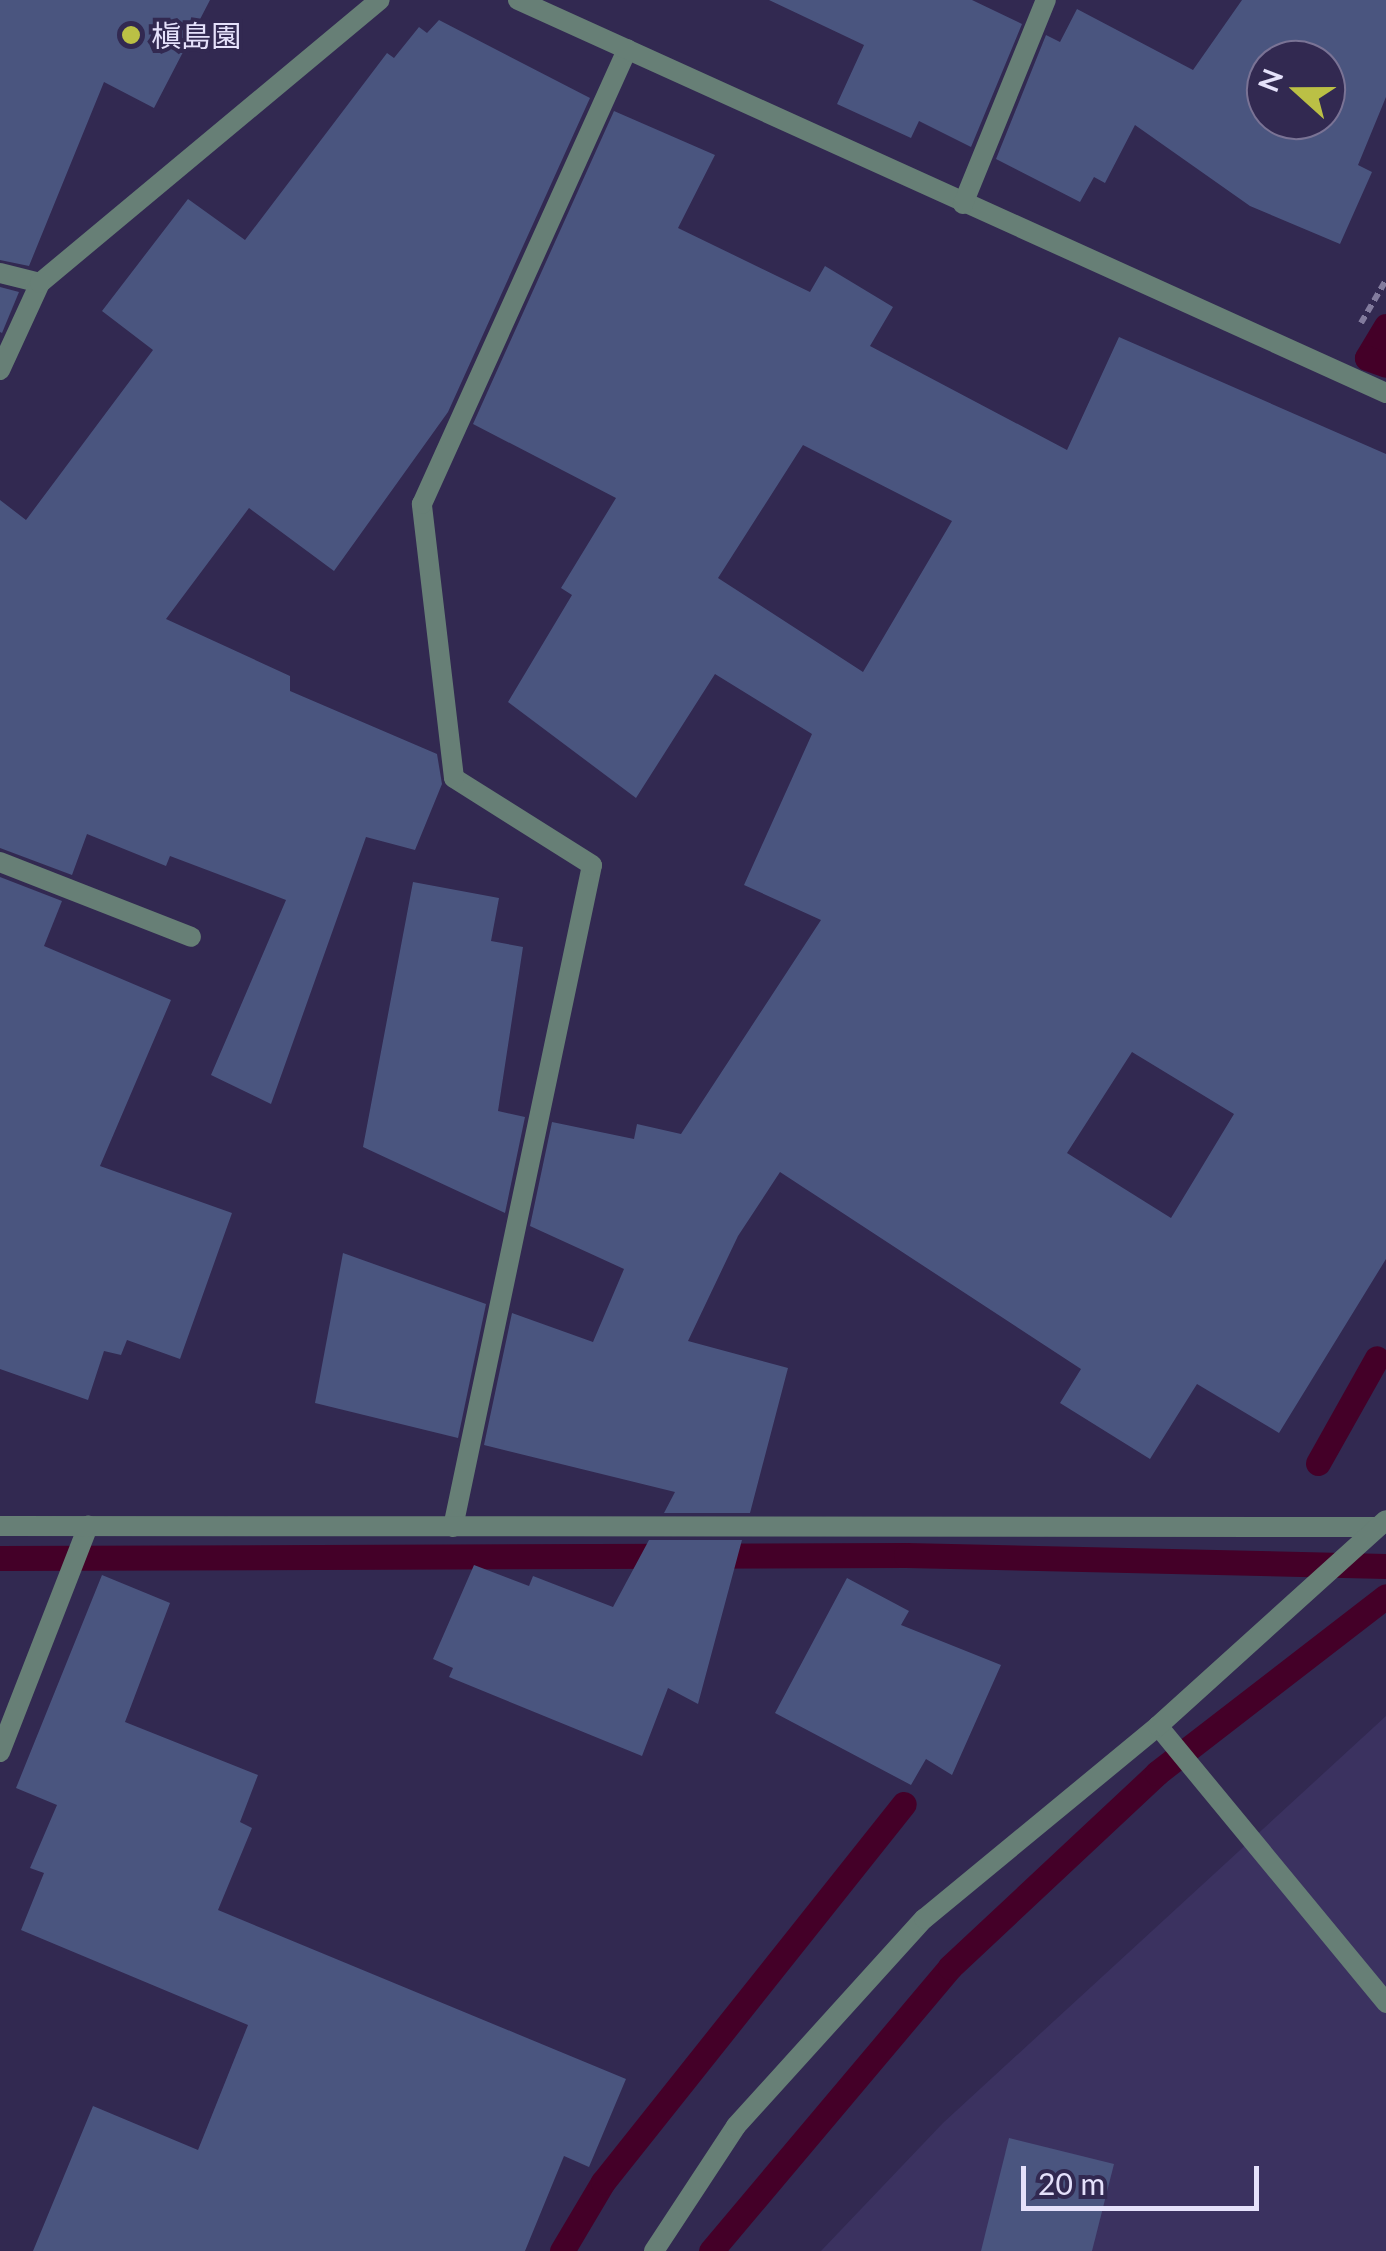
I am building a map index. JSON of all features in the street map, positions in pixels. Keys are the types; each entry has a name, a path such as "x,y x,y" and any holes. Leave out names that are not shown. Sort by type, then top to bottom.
{"street":[{"path":"0,370 40,284 380,0"},
{"path":"518,0 1386,393"},
{"path":"963,204 1046,0"},
{"path":"453,1527 592,865 454,778 422,504 626,49"},
{"path":"0,272 40,284"},
{"path":"0,862 191,937"},
{"path":"0,1526 1383,1525"},
{"path":"654,2251 736,2126 924,1918 1158,1726 1383,1525"},
{"path":"0,1752 88,1526"},
{"path":"1158,1726 1386,2003"}],"shaded area":[{"path":"1386,1716 1386,2251 821,2251 943,2123"}],"building":[{"path":"0,0 210,0 154,108 104,82 29,266 0,260"},
{"path":"769,0 972,0 1022,24 971,147 919,121 911,138 837,104 864,45"},
{"path":"1242,0 1386,0 1386,97 1358,165 1372,172 1340,244 1250,206 1135,125 1105,183 1094,177 1080,202 996,159 1046,35 1060,42 1077,9 1193,70"},
{"path":"439,20 590,98 448,412 334,571 249,508 166,619 290,676 290,691 437,754 442,784 415,850 366,837 271,1104 211,1075 286,900 170,856 166,866 87,834 72,875 0,848 0,500 26,520 153,350 102,311 188,199 245,240 387,53 394,58 419,27 427,33"},
{"path":"614,111 715,155 678,228 810,292 825,266 893,307 870,346 1067,450 1119,337 1386,454 1386,1259 1279,1433 1197,1384 1150,1459 1060,1403 1081,1369 780,1172 738,1236 688,1341 788,1368 750,1513 664,1513 675,1492 484,1445 512,1313 593,1342 624,1269 530,1226 552,1122 634,1139 637,1124 681,1134 821,920 744,885 812,734 715,674 636,798 508,702 572,595 561,588 616,498 473,424","holes":["803,445 952,521 863,672 718,578","1132,1052 1234,1114 1171,1218 1067,1153"]},
{"path":"0,287 19,292 2,333 0,332"},
{"path":"0,877 62,901 44,946 171,1000 100,1166 232,1213 180,1359 127,1340 121,1355 104,1351 88,1400 0,1369"},
{"path":"413,882 499,898 491,941 523,947 498,1111 525,1117 505,1213 363,1147"},
{"path":"343,1253 486,1304 458,1438 315,1403"},
{"path":"649,1540 742,1540 698,1704 668,1688 642,1756 449,1677 453,1668 433,1659 474,1565 529,1586 533,1576 613,1607"},
{"path":"102,1575 170,1603 125,1722 258,1775 240,1822 252,1828 218,1910 626,2079 589,2167 564,2156 525,2251 33,2251 93,2106 198,2150 248,2025 21,1930 44,1873 30,1868 57,1805 16,1788"},
{"path":"847,1578 909,1611 901,1625 1001,1665 952,1775 926,1759 911,1785 775,1713"},
{"path":"1009,2138 1114,2164 1092,2251 981,2251"}],"waterway":[{"path":"1386,326 1367,358 1386,365"},
{"path":"1318,1463 1377,1358"},
{"path":"0,1558 906,1555 1386,1566"},
{"path":"711,2251 950,1967 1157,1773 1386,1596"},
{"path":"562,2251 603,2182 904,1804"}],"place":[{"name":"槇島園","path":"131,35"}]}
